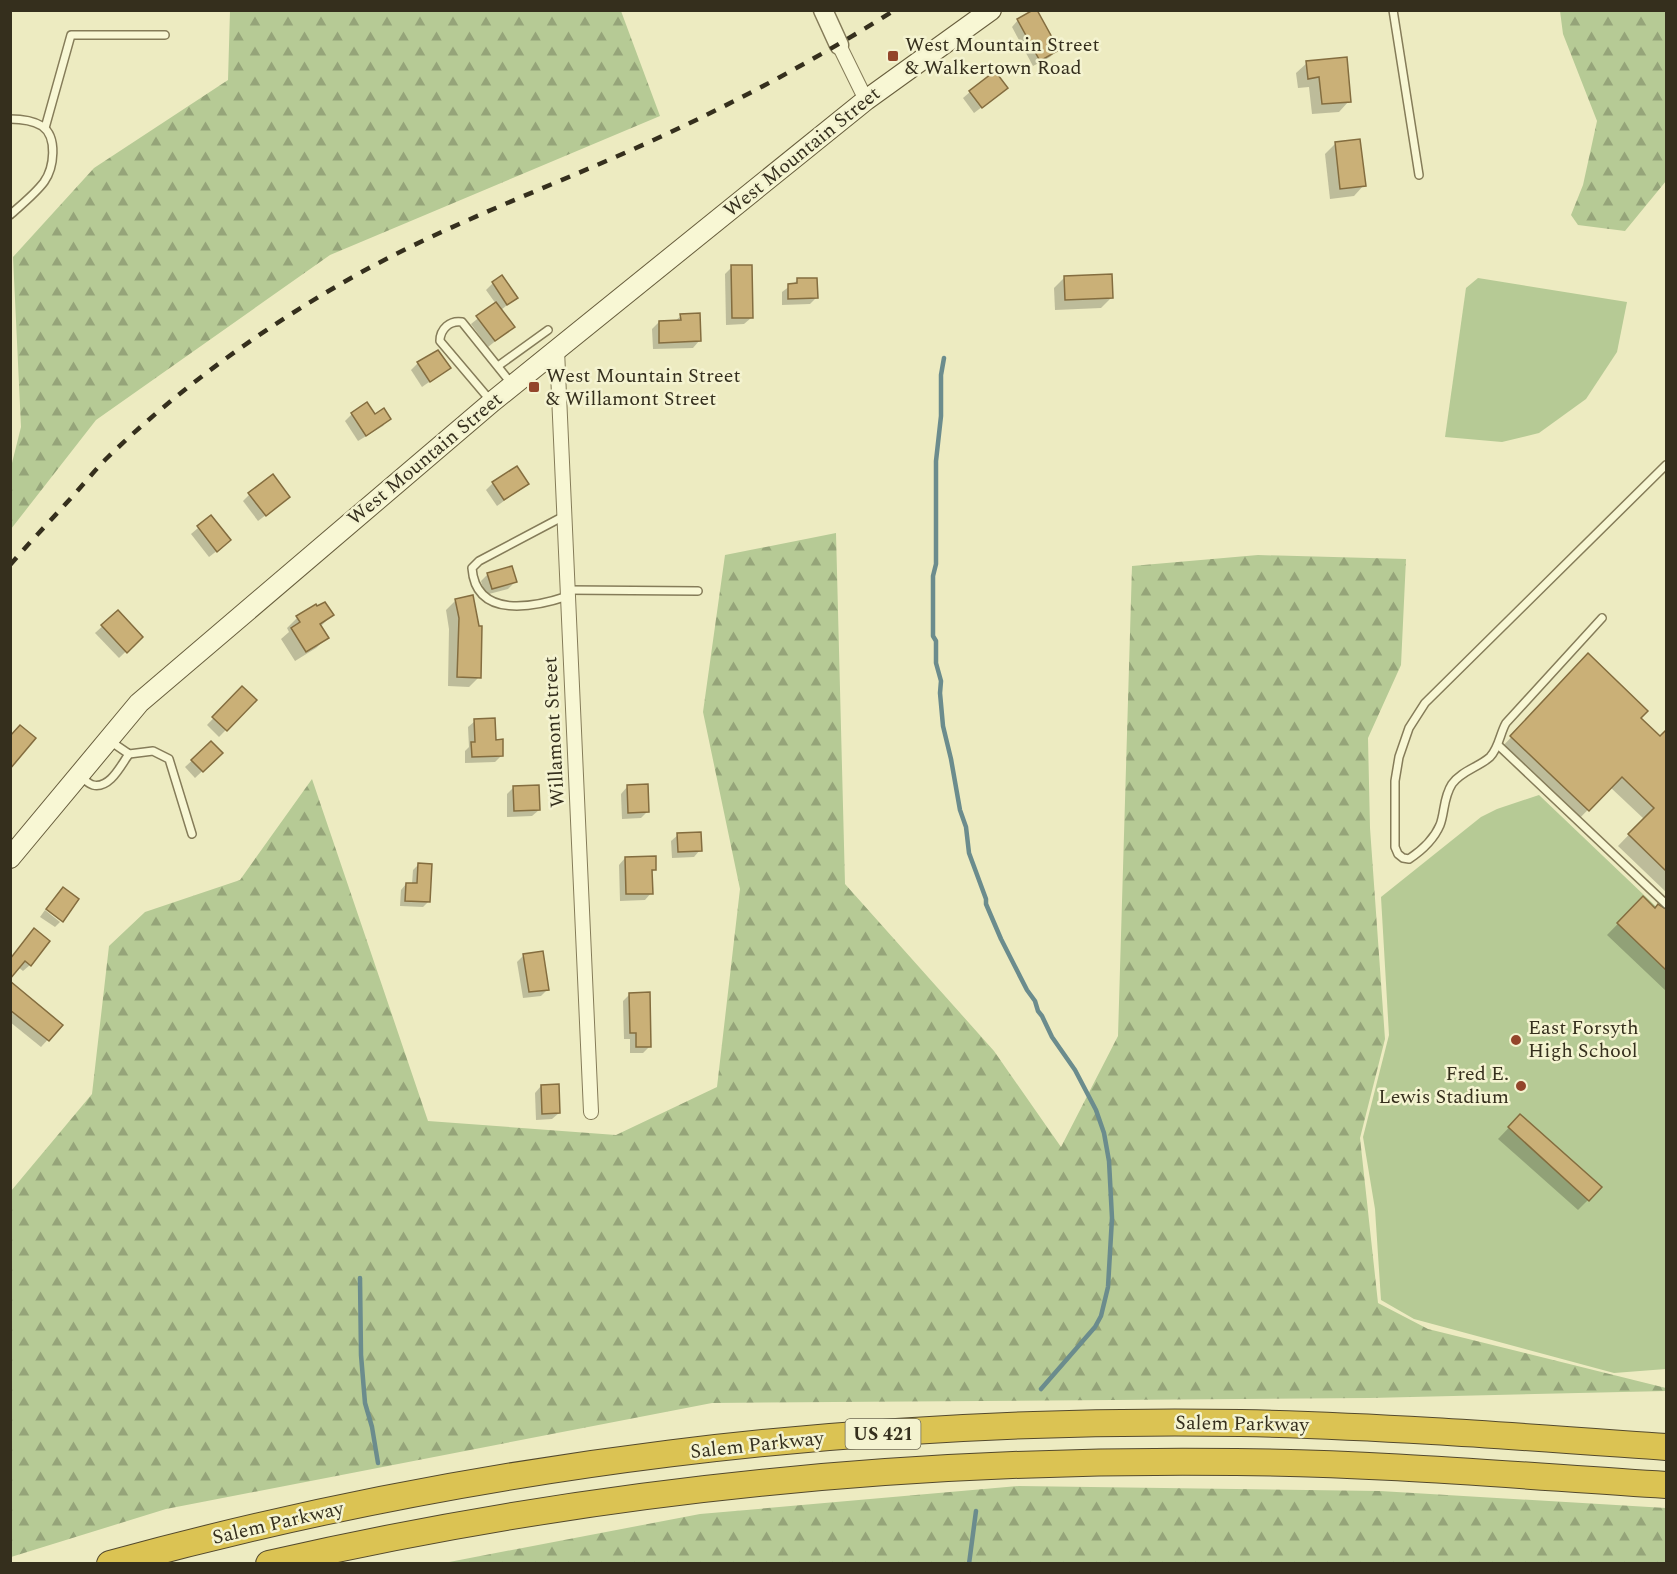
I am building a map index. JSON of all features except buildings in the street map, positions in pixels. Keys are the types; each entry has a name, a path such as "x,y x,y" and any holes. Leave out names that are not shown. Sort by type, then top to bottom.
{"highway":[{"name":"Salem Parkway","path":"110,1563 302,1517 555,1470 715,1449 885,1434 1068,1424 1240,1423 1412,1430 1666,1447"},
{"name":"Salem Parkway","path":"269,1563 478,1522 645,1496 814,1478 984,1466 1239,1462 1410,1468 1666,1485"}],"main road":[{"name":"West Mountain Street","path":"10,858 139,703 492,402 866,100 991,10"}],"street":[{"path":"823,10 866,100"},
{"name":"Willamont Street","path":"556,350 591,1112"}],"lane":[{"path":"1394,10 1419,176"},
{"path":"45,128 71,35 165,35"},
{"path":"10,119 27,119 45,128 53,146 52,166 44,182 10,215"},
{"path":"492,402 440,341 442,331 451,323 462,322 513,385"},
{"path":"498,366 548,330"},
{"path":"1602,618 1506,723 1500,733 1498,745 1490,757 1472,767 1453,783 1443,804 1440,824 1422,850 1409,859 1398,854 1394,837 1395,781 1399,757 1409,728 1425,703 1666,465"},
{"path":"564,516 479,561 472,568 476,584 482,594 502,605 535,605 568,593 698,591"},
{"path":"109,740 129,754 153,751 169,759 192,834"},
{"path":"1498,745 1666,904"},
{"path":"79,776 93,785 101,785 111,779 129,754"}],"green space":[{"path":"230,11 621,11 660,116 330,255 96,420 11,529 11,467 21,427 13,257 94,168 228,80"},
{"path":"1560,11 1666,11 1666,181 1625,231 1578,225 1571,215 1583,185 1597,121 1563,34"},
{"path":"1478,278 1627,302 1617,352 1586,399 1539,433 1502,442 1445,437 1466,288"},
{"path":"836,533 845,884 994,1051 1061,1147 1118,1036 1132,566 1258,555 1406,559 1401,665 1368,738 1370,828 1385,1039 1360,1138 1378,1303 1428,1329 1666,1388 1666,1391 1370,1398 712,1403 166,1509 11,1557 11,1191 92,1094 109,946 145,912 240,880 312,779 428,1121 616,1135 717,1087 740,889 703,712 725,555"},
{"name":"Fred E. Lewis Stadium","path":"1539,795 1666,916 1666,1369 1614,1373 1414,1319 1381,1300 1375,1209 1363,1137 1389,1035 1381,897 1481,817 1497,809"},
{"path":"1019,1486 1380,1491 1666,1508 1666,1563 444,1563 700,1514"}],"waterway":[{"path":"944,358 936,461 933,636 936,641 936,663 941,681 943,726 960,810 966,827 969,853 986,904 1001,939 1035,1001 1038,1011 1052,1037 1075,1070 1096,1110 1104,1133 1109,1161 1112,1218 1108,1287 1101,1316 1095,1327 1041,1389"},
{"path":"360,1278 361,1355 365,1403 378,1463"},
{"path":"969,1564 976,1511"}],"railway":[{"path":"10,565 102,463 134,433 190,385 250,341 312,301 418,243 711,113 804,64 895,10"}],"place":[{"name":"West Mountain Street & Walkertown Road","path":"893,56"},
{"name":"West Mountain Street & Willamont Street","path":"534,387"},
{"name":"East Forsyth High School","path":"1516,1040"},
{"name":"Fred E. Lewis Stadium","path":"1521,1086"}]}
